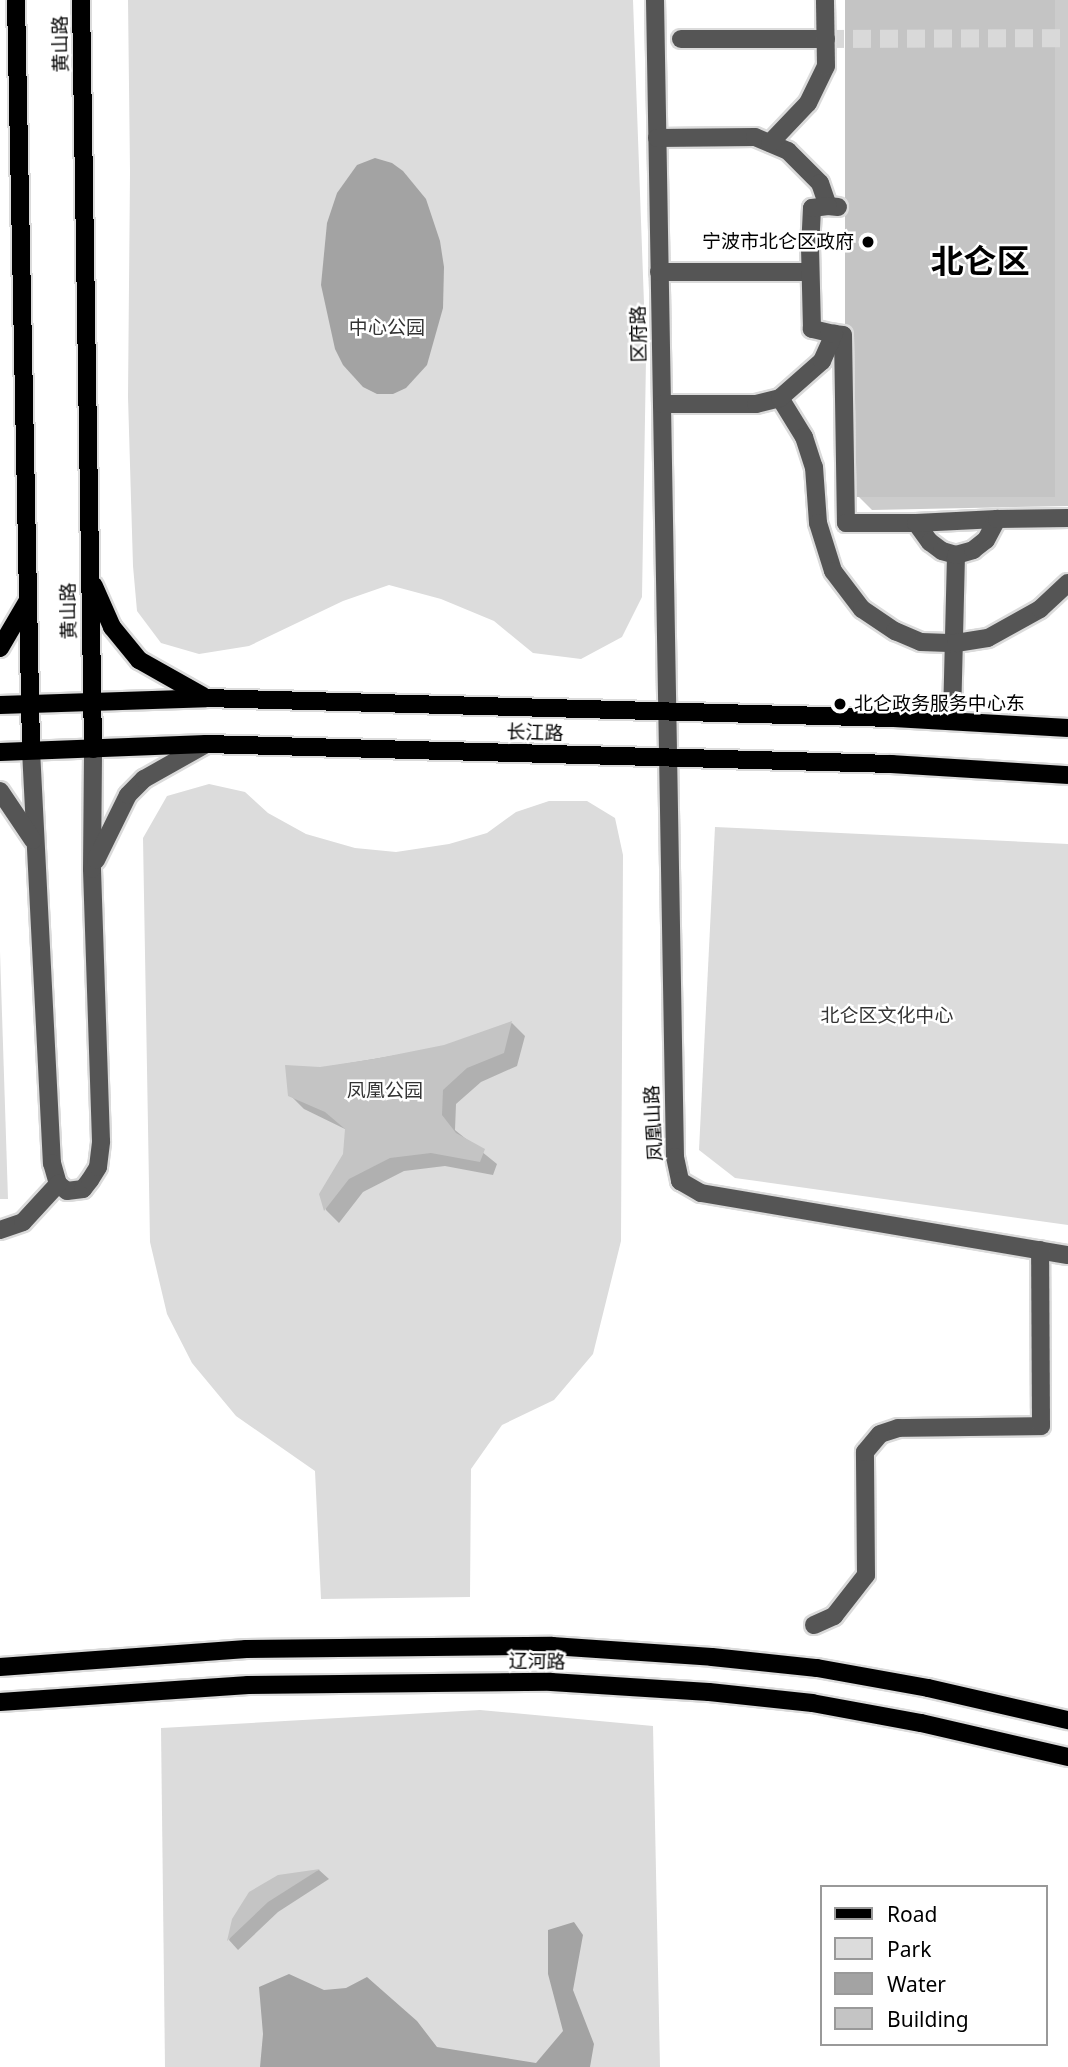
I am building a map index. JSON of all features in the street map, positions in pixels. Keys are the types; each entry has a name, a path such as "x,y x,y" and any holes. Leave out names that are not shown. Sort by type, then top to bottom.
{"main road":[{"name":"黄山路","path":"16,0 32,750"},
{"name":"黄山路","path":"81,0 89,349 93,749"},
{"path":"90,576 112,628 139,660 206,698"},
{"path":"0,648 29,598"},
{"name":"长江路","path":"0,705 206,698 1068,728"},
{"name":"长江路","path":"0,752 206,744 892,764 1068,775"},
{"name":"辽河路","path":"0,1667 246,1650 552,1647 712,1657 817,1668 928,1688 1068,1720"},
{"name":"辽河路","path":"0,1702 248,1685 551,1682 709,1692 811,1703 921,1723 1068,1756"}],"street":[{"name":"区府路","path":"654,0 666,667"},
{"path":"771,143 808,103 826,66 825,0"},
{"path":"681,39 826,39"},
{"path":"657,138 755,137 771,143 788,151 820,183 834,206 812,208 812,329 843,335 846,523"},
{"path":"659,272 810,272"},
{"path":"662,404 756,404 780,398 822,361 834,334"},
{"path":"780,398 804,437 814,467 818,523 833,571 862,609 895,631 921,642 956,643 988,638 1014,626 1040,609 1068,583"},
{"path":"818,523 1068,518"},
{"path":"915,523 930,542 942,551 956,555 973,550 986,540 997,519"},
{"path":"952,722 956,643 956,555"},
{"name":"凤凰山路","path":"666,667 675,1157 680,1181 701,1193 1068,1255"},
{"path":"92,869 109,829 128,795 144,779 206,744"},
{"name":"黄山路","path":"32,750 34,841 52,1163 58,1184 67,1191 83,1189 98,1167 101,1141 92,869 93,749"},
{"path":"0,791 34,841"},
{"path":"0,1230 23,1222 58,1184"},
{"path":"814,1625 834,1616 866,1575 865,1452 880,1434 898,1428 1041,1426 1040,1250"}],"green space":[{"name":"中心公园","path":"128,0 633,0 646,359 642,597 622,637 581,659 533,653 494,621 441,599 389,585 343,601 249,646 199,654 161,643 137,611 133,566 128,397"},
{"name":"凤凰公园","path":"209,784 245,792 268,813 306,834 355,848 396,852 449,844 487,833 516,812 549,801 587,801 615,818 623,855 621,1241 593,1354 554,1400 502,1425 471,1469 470,1597 321,1599 315,1471 236,1416 192,1363 167,1314 150,1242 143,838 167,796"},
{"name":"北仑区文化中心","path":"715,827 1068,844 1068,1225 735,1178 699,1150"},
{"path":"0,952 8,1199 0,1199"},
{"path":"480,1710 653,1726 660,2067 165,2067 161,1728"}],"water":[{"path":"375,158 392,163 403,171 426,199 440,241 444,267 443,308 427,365 406,388 393,394 377,394 363,387 343,365 335,349 321,285 327,223 337,193 357,165"},
{"path":"574,1922 583,1935 573,1990 594,2044 590,2067 260,2067 263,2034 259,1987 289,1974 324,1990 346,1988 367,1977 417,2021 437,2047 536,2063 563,2031 548,1974 548,1930"}],"building":[{"path":"845,0 1055,0 1055,497 845,497"},
{"path":"512,1021 504,1053 467,1068 443,1090 442,1115 456,1133 485,1149 480,1162 431,1153 390,1158 349,1179 324,1211 319,1194 343,1154 345,1129 325,1112 288,1096 285,1065 320,1067 374,1059 444,1045"},
{"path":"320,1869 268,1902 227,1941 232,1919 249,1892 278,1875"}],"tunnel":[{"path":"826,39 1068,38"}],"place":[{"name":"宁波市北仑区政府","path":"868,242"},
{"name":"北仑政务服务中心东","path":"840,704"}],"district":[{"name":"北仑区","path":"980,261"}]}
